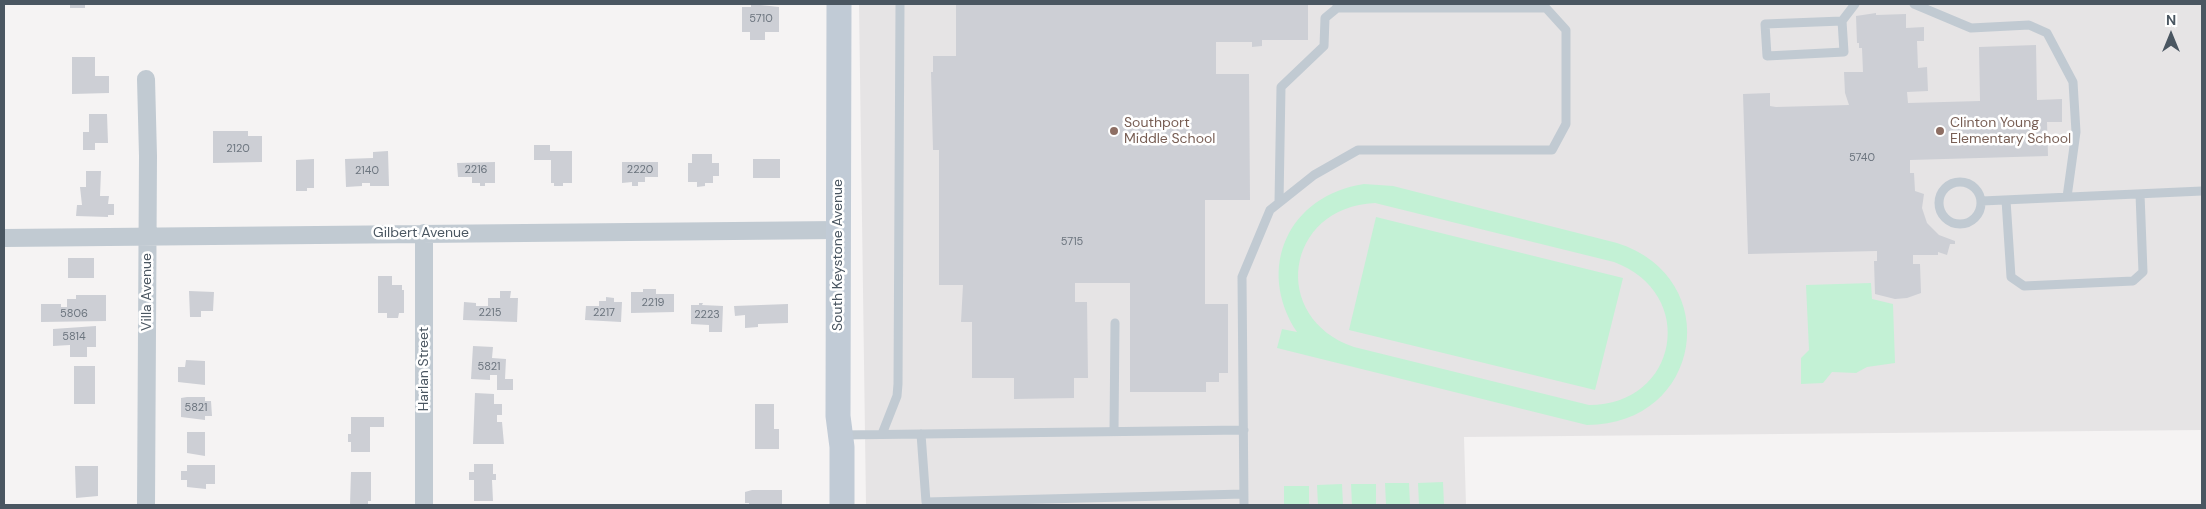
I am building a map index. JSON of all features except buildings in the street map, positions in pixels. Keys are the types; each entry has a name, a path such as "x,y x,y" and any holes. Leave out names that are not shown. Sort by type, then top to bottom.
{"main road":[{"name":"South Keystone Avenue","path":"839,4 838,416 841,435 842,505"}],"street":[{"name":"Villa Avenue","path":"146,79 146,505"},
{"name":"Gilbert Avenue","path":"4,238 838,230"},
{"name":"Harlan Street","path":"424,233 424,505"}],"lane":[{"path":"882,434 897,396 898,384 900,4"},
{"path":"1842,21 1765,24 1767,56 1844,52 1842,21 1855,4"},
{"path":"1914,4 1971,28 2029,25 2047,33 2073,82 2076,132 2067,197"},
{"path":"1244,505 1242,277 1270,210 1314,175 1358,150 1552,150 1566,124 1566,30 1546,8 1337,6 1325,18 1324,46 1281,87 1279,202"},
{"path":"1963,182 1976,188 1982,201 1978,214 1968,223 1961,224 1954,224 1943,216 1939,204 1940,196 1949,185 1963,182"},
{"path":"1982,201 2202,191"},
{"path":"2006,200 2011,277 2024,286 2133,281 2143,272 2140,194"},
{"path":"1114,431 1115,323"},
{"path":"841,435 1244,430"},
{"path":"921,434 926,502 1244,494"}],"shaded area":[{"path":"859,4 2202,4 2202,430 1464,437 1466,505 866,505"}],"green space":[{"path":"1364,184 1393,186 1617,243 1652,261 1674,286 1686,316 1686,347 1676,377 1656,401 1626,419 1587,425 1277,348 1282,329 1297,332 1285,308 1279,283 1280,260 1287,238 1299,219 1316,203 1338,191","holes":["1375,203 1614,262 1641,277 1658,297 1667,321 1667,345 1659,368 1643,387 1619,400 1589,405 1354,347 1327,333 1309,313 1300,290 1299,266 1306,243 1322,223 1345,209"]},
{"path":"1376,217 1623,278 1595,390 1349,330"},
{"path":"1871,283 1872,299 1893,304 1895,363 1867,367 1856,373 1832,372 1823,383 1801,384 1801,358 1809,350 1806,285"},
{"path":"1443,482 1444,505 1419,505 1418,483"},
{"path":"1385,483 1409,483 1410,505 1386,505"},
{"path":"1342,484 1343,505 1318,505 1317,485"},
{"path":"1351,484 1376,484 1376,505 1352,505"},
{"path":"1284,486 1309,486 1309,505 1284,505"}],"place":[{"name":"Southport Middle School","path":"1114,131"},
{"name":"Clinton Young Elementary School","path":"1940,131"}]}
